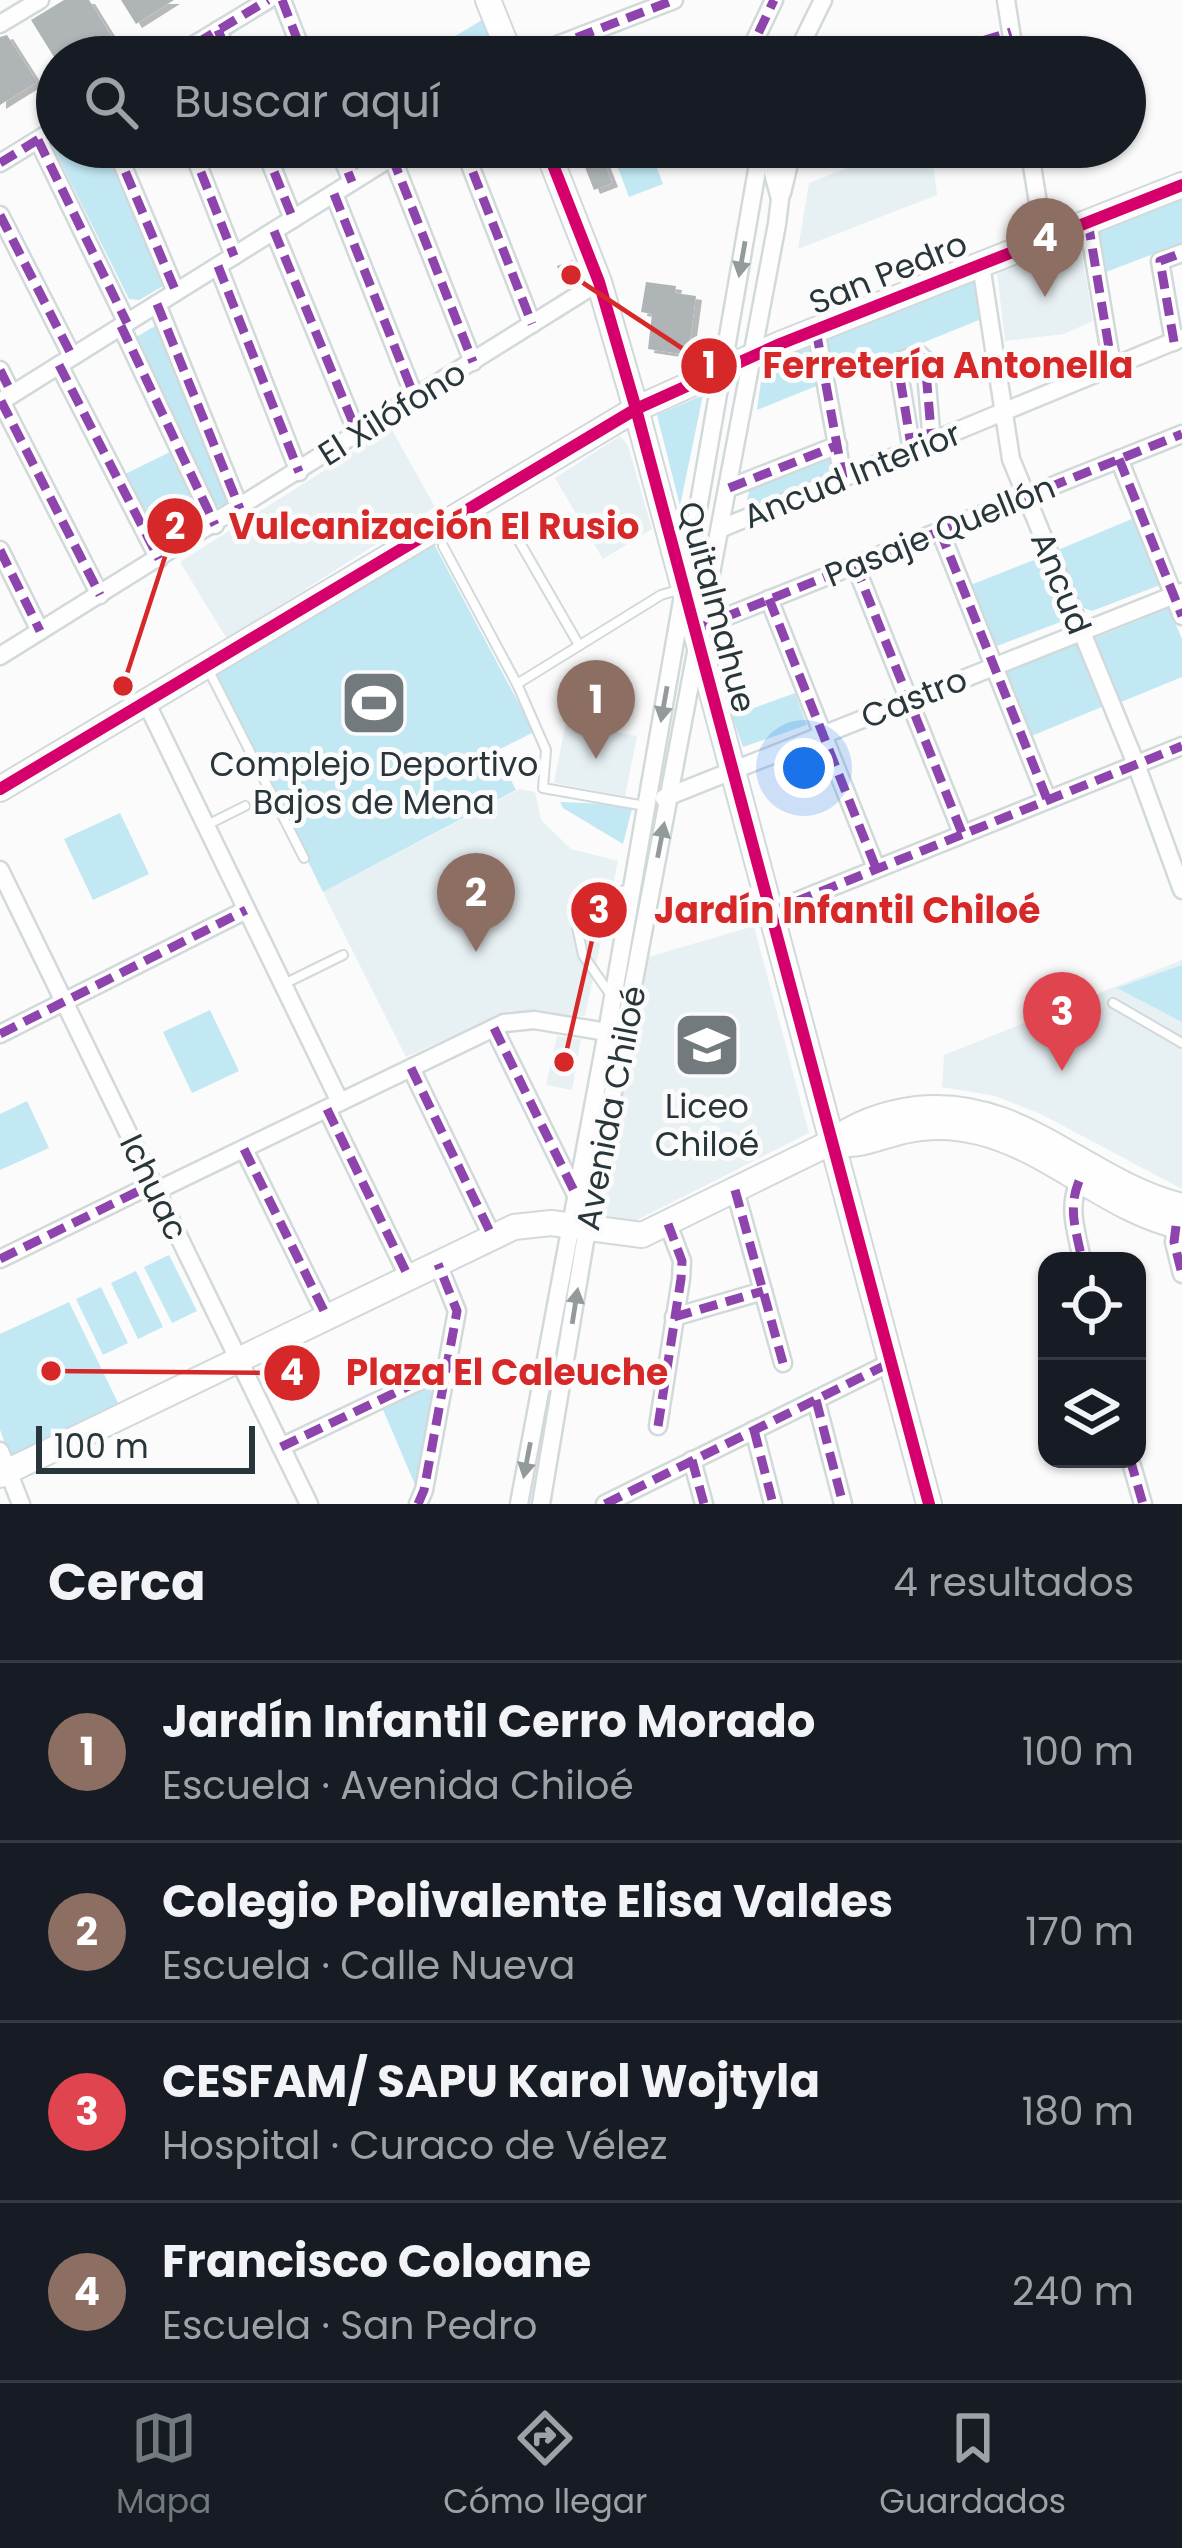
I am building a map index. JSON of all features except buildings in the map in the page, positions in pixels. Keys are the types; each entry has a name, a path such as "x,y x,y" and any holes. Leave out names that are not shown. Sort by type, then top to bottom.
{"street":[{"path":"0,24 40,0"},
{"path":"208,36 268,0"},
{"path":"282,0 296,36"},
{"path":"488,0 503,36"},
{"path":"581,36 674,0"},
{"path":"757,36 774,0"},
{"path":"805,36 823,0"},
{"path":"1006,0 1012,36"},
{"path":"218,30 220,36"},
{"path":"0,163 36,141"},
{"path":"51,168 215,525"},
{"path":"124,168 176,292"},
{"path":"197,168 298,472"},
{"path":"273,168 293,219"},
{"path":"346,168 352,182"},
{"path":"4,399 374,168"},
{"path":"396,168 473,362"},
{"path":"471,168 532,324"},
{"name":"Quitalmahue","path":"554,168 599,282 636,409 928,1504"},
{"name":"Avenida Chiloé","path":"542,1504 579,1228 577,1197 760,168"},
{"name":"Avenida Chiloé","path":"518,1504 670,795 698,631 722,527 780,200 770,168"},
{"path":"780,200 788,168"},
{"path":"1032,168 1044,240"},
{"name":"San Pedro","path":"0,789 636,409 754,355 1182,185"},
{"path":"334,194 415,398"},
{"path":"0,215 159,559"},
{"path":"1088,223 1112,366"},
{"path":"274,230 358,434"},
{"path":"1178,340 1160,261 1182,253"},
{"name":"Ancud","path":"981,265 1011,458 1136,764 1182,890"},
{"name":"El Xilófono","path":"0,656 599,282"},
{"path":"157,304 240,509"},
{"path":"816,330 843,478"},
{"name":"Ancud Interior","path":"722,527 1178,340"},
{"path":"912,451 898,366 919,354 926,360 932,442"},
{"path":"0,370 4,399 100,595"},
{"name":"Pasaje Quellón","path":"698,631 1182,434"},
{"path":"729,488 838,445"},
{"path":"1119,459 1178,593 1182,616"},
{"path":"940,531 1047,800"},
{"path":"0,550 40,631"},
{"path":"855,565 962,833"},
{"name":"Castro","path":"647,807 1178,593"},
{"path":"770,599 876,868"},
{"path":"146,702 283,985 409,1278"},
{"path":"770,911 1182,746"},
{"name":"Ichuac","path":"0,870 309,1504"},
{"path":"0,1034 246,910"},
{"path":"0,1259 244,1149 494,1028 533,1020 607,1032"},
{"path":"494,1028 577,1197"},
{"path":"410,1068 493,1238"},
{"path":"21,1504 3,1466 493,1238 526,1224 634,1237 856,1126 896,1112 964,1108 1020,1125 1151,1196 1180,1219"},
{"path":"832,1142 852,1145 909,1130 961,1128 998,1137 1147,1216 1180,1219"},
{"path":"244,1149 326,1317"},
{"path":"1079,1181 1071,1216 1080,1252"},
{"path":"735,1190 783,1364"},
{"path":"1180,1219 1174,1241 1182,1274"},
{"path":"658,1426 682,1261 668,1224"},
{"path":"418,1504 457,1306 438,1264"},
{"path":"674,1317 763,1291"},
{"path":"605,1504 632,1497 692,1460 890,1363"},
{"path":"281,1447 446,1368"},
{"path":"816,1400 843,1504"},
{"path":"754,1430 773,1504"},
{"path":"692,1460 704,1504"},
{"path":"1133,1468 1143,1504"}],"lane":[{"path":"504,515 579,645"},
{"path":"443,546 517,684 546,750 543,788 647,807"},
{"path":"517,684 661,595 684,589"},
{"path":"206,666 304,859"},
{"path":"206,826 245,806"},
{"path":"613,998 583,955 577,927 591,906 632,886"},
{"path":"283,985 344,955"},
{"path":"1113,1003 1182,1043"}],"shaded area":[{"path":"482,20 489,36 455,36"},
{"path":"64,168 115,168 165,285 139,300 129,299"},
{"path":"618,168 657,168 663,184 629,197"},
{"path":"847,168 934,168 937,195 798,249 809,183"},
{"path":"1182,196 1182,243 1106,272 1095,231"},
{"path":"1079,238 1093,321 1064,334 1005,341 997,272"},
{"path":"974,275 979,320 757,410 764,359"},
{"path":"160,323 230,496 227,504 216,507 133,339"},
{"path":"703,395 680,506 657,415"},
{"path":"391,428 435,507 227,639 180,562"},
{"path":"620,436 628,446 652,529 603,559 555,478"},
{"path":"170,452 203,520 159,543 121,476"},
{"path":"833,454 834,471 745,507 751,484"},
{"path":"1134,518 1160,585 1092,611 1081,607 1058,550"},
{"name":"Complejo Deportivo Bajos de Mena","path":"434,544 534,732 496,751 516,790 323,892 216,674"},
{"path":"1039,558 1063,621 992,648 968,586"},
{"path":"1169,608 1182,639 1182,677 1121,702 1095,638"},
{"path":"1077,642 1104,706 1029,737 1003,673"},
{"path":"795,693 807,725 743,747 732,716"},
{"path":"566,722 637,736 625,796 554,783"},
{"path":"520,789 535,792 541,820 571,849 618,861 585,1016 509,1011 406,1057 323,892"},
{"path":"560,802 633,805 623,844 563,808"},
{"path":"120,813 149,874 93,900 64,839"},
{"name":"Liceo Chiloé","path":"754,926 809,1133 623,1227 597,1225 645,958"},
{"path":"1182,960 1182,1189 1041,1114 995,1096 942,1087 944,1055"},
{"path":"1182,965 1182,1022 1117,988"},
{"path":"210,1010 239,1071 192,1093 163,1032"},
{"path":"557,1036 581,1039 572,1090 546,1085"},
{"path":"27,1101 49,1148 0,1170 0,1114"},
{"path":"169,1255 197,1311 172,1323 144,1267"},
{"path":"136,1271 163,1327 138,1339 111,1283"},
{"path":"101,1287 128,1343 103,1355 76,1299"},
{"path":"69,1302 120,1407 10,1457 0,1430 0,1334"},
{"path":"433,1380 420,1482 416,1487 381,1405"}],"marked path":[{"path":"209,36 268,0"},
{"path":"282,0 296,36"},
{"path":"581,36 674,0"},
{"path":"757,36 774,0"},
{"path":"218,30 220,36"},
{"path":"998,36 1011,32"},
{"path":"0,163 36,141"},
{"path":"52,168 127,323"},
{"path":"124,168 176,292"},
{"path":"199,168 234,256"},
{"path":"272,168 293,219"},
{"path":"346,168 352,182"},
{"path":"396,168 473,362"},
{"path":"471,168 532,324"},
{"path":"334,194 415,398"},
{"path":"0,215 72,356"},
{"path":"1088,222 1112,366"},
{"path":"274,231 358,435"},
{"path":"1174,342 1160,261 1182,253"},
{"path":"218,266 299,472"},
{"path":"157,304 240,509"},
{"path":"121,326 215,525"},
{"path":"816,330 843,478"},
{"path":"912,451 898,366 919,354 925,360 932,443"},
{"path":"59,365 159,559"},
{"path":"0,370 12,394"},
{"path":"1,401 100,595"},
{"path":"698,628 1182,434"},
{"path":"729,488 838,445"},
{"path":"1119,459 1182,616"},
{"path":"940,531 1047,799"},
{"path":"0,550 40,631"},
{"path":"855,565 962,833"},
{"path":"769,599 876,868"},
{"path":"770,912 1182,746"},
{"path":"0,1034 246,910"},
{"path":"494,1028 577,1197"},
{"path":"411,1068 493,1238"},
{"path":"327,1109 409,1278"},
{"path":"244,1149 327,1317"},
{"path":"1079,1181 1073,1212 1080,1252"},
{"path":"0,1259 153,1184"},
{"path":"735,1190 783,1363"},
{"path":"658,1426 682,1261 668,1224"},
{"path":"1176,1226 1174,1242 1182,1274"},
{"path":"418,1504 457,1311 438,1264"},
{"path":"674,1317 763,1291"},
{"path":"605,1504 890,1363"},
{"path":"281,1447 447,1368"},
{"path":"816,1400 843,1504"},
{"path":"754,1430 773,1504"},
{"path":"692,1460 704,1504"},
{"path":"1133,1468 1143,1504"}],"cycle path":[{"path":"554,168 599,282 636,409 929,1504"},
{"path":"0,789 636,409 780,344 1182,185"}],"place":[{"name":"Ferretería Antonella","path":"571,275"},
{"name":"Francisco Coloane","path":"1045,297"},
{"name":"Vulcanización El Rusio","path":"123,686"},
{"name":"Complejo Deportivo Bajos de Mena","path":"374,703"},
{"name":"Jardín Infantil Cerro Morado","path":"596,759"},
{"name":"Colegio Polivalente Elisa Valdes","path":"476,952"},
{"name":"Liceo Chiloé","path":"707,1045"},
{"name":"Jardín Infantil Chiloé","path":"564,1062"},
{"name":"CESFAM/ SAPU Karol Wojtyla","path":"1062,1071"},
{"name":"Plaza El Caleuche","path":"51,1371"}]}
